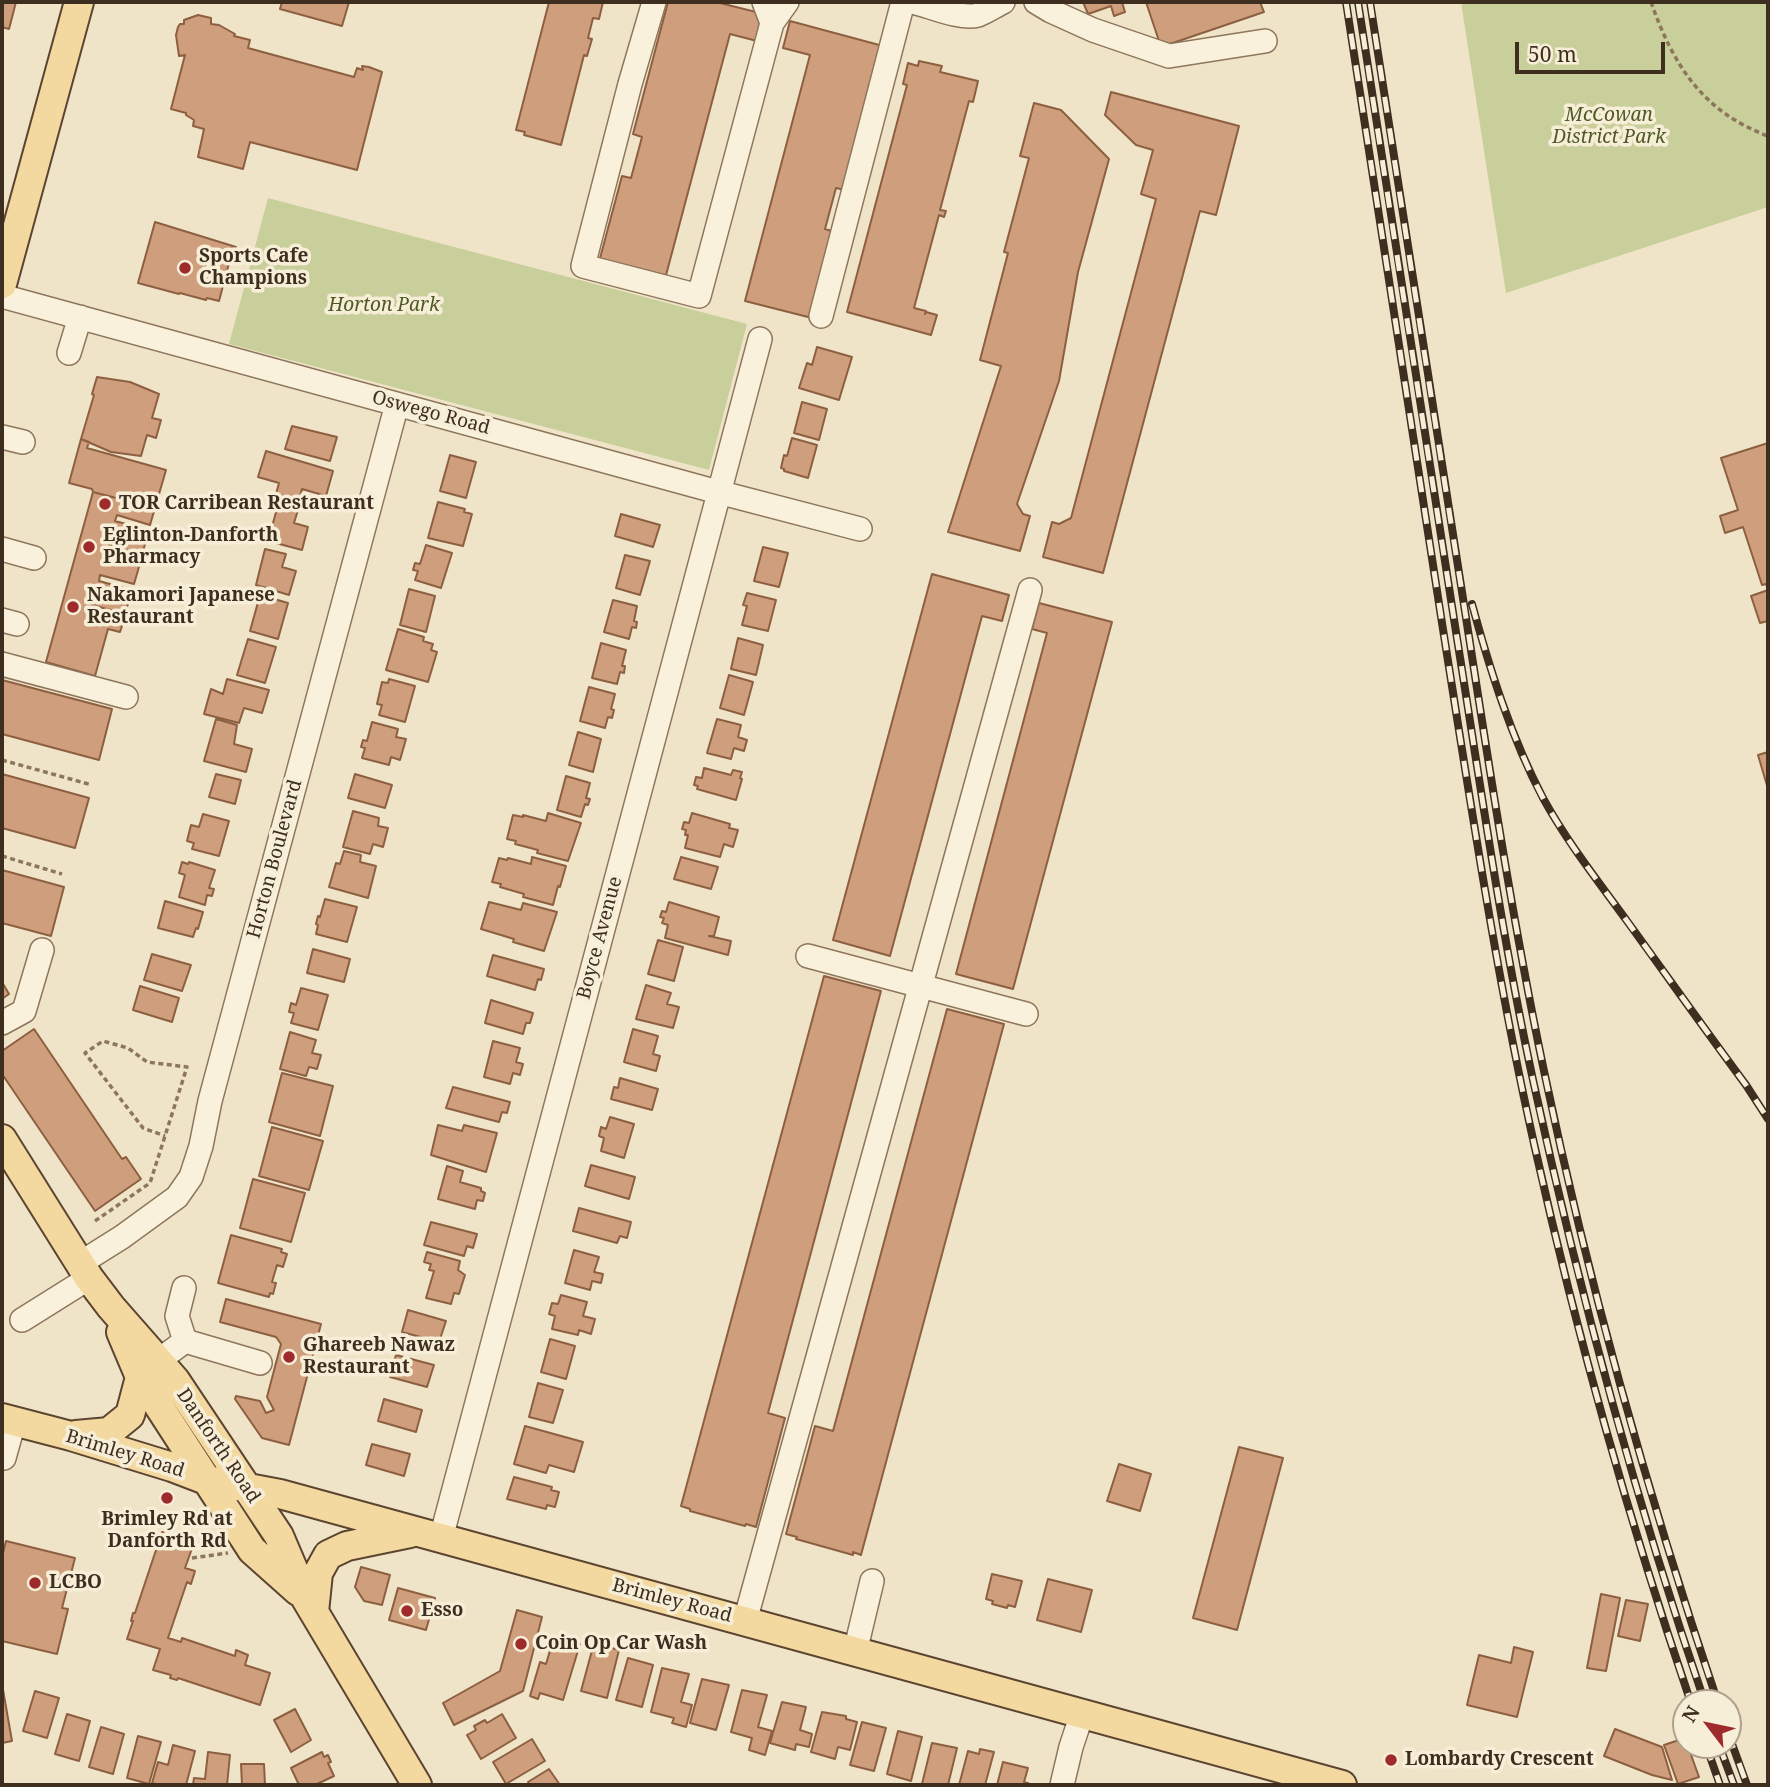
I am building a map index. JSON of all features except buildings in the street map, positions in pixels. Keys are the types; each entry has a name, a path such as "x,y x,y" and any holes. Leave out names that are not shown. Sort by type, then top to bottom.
{"main road":[{"path":"2,284 79,2"},
{"name":"Danforth Road","path":"2,1139 149,1369 206,1480 252,1549 310,1605"},
{"path":"71,1436 109,1432 130,1415 149,1369"},
{"name":"Danforth Road","path":"149,1369 175,1380 279,1536 310,1605 416,1785"},
{"name":"Brimley Road","path":"8,1420 71,1436 206,1480 280,1494 1342,1785"},
{"path":"310,1605 318,1573 328,1555 347,1546 429,1535"}],"street":[{"path":"654,2 583,266 699,296 768,12 787,2"},
{"path":"821,316 903,2"},
{"path":"913,2 971,16 979,15 1003,2"},
{"path":"1036,2 1093,30 1169,56 1265,41"},
{"name":"Oswego Road","path":"2,296 860,529"},
{"path":"69,353 80,317"},
{"name":"Boyce Avenue","path":"429,1535 760,339"},
{"name":"Horton Boulevard","path":"22,1320 122,1237 177,1197 191,1177 397,404"},
{"path":"2,549 34,558"},
{"path":"745,1621 1030,590"},
{"path":"2,664 126,698"},
{"path":"2,1023 24,1011 43,950"},
{"path":"808,956 1026,1014"},
{"path":"184,1288 177,1316 185,1340"},
{"path":"185,1340 260,1363"},
{"path":"149,1369 185,1340"},
{"path":"4,1458 8,1420"},
{"path":"855,1652 872,1581"},
{"path":"1062,1785 1082,1714"}],"path":[{"path":"1651,2 1670,48 1697,89 1726,113 1768,136"},
{"path":"2,760 92,785"},
{"path":"2,856 62,874"},
{"path":"95,1221 150,1184 187,1067 147,1062 128,1048 103,1041 85,1053 143,1128 165,1136"},
{"path":"192,1558 252,1549"}],"green space":[{"name":"McCowan District Park","path":"1461,2 1768,2 1768,207 1506,293"},
{"name":"Horton Park","path":"268,198 747,324 709,470 229,344"}],"railway":[{"path":"1346,2 1473,821 1521,1083 1568,1288 1606,1428 1646,1566 1686,1689"},
{"path":"1358,2 1482,801 1521,1024 1569,1238 1610,1394 1655,1549 1700,1689"},
{"path":"1370,2 1493,792 1544,1071 1600,1311 1644,1469 1713,1689"},
{"path":"1472,604 1511,727 1552,814 1768,1119"},
{"path":"1711,1759 1720,1785"},
{"path":"1724,1759 1734,1785"},
{"path":"1738,1759 1747,1785"}],"place":[{"name":"Sports Cafe Champions","path":"185,268"},
{"name":"TOR Carribean Restaurant","path":"105,504"},
{"name":"Eglinton-Danforth Pharmacy","path":"89,547"},
{"name":"Nakamori Japanese Restaurant","path":"73,607"},
{"name":"Ghareeb Nawaz Restaurant","path":"289,1357"},
{"name":"Brimley Rd at Danforth Rd","path":"167,1498"},
{"name":"LCBO","path":"35,1583"},
{"name":"Esso","path":"407,1611"},
{"name":"Coin Op Car Wash","path":"521,1644"},
{"name":"Lombardy Crescent","path":"1391,1760"}]}
